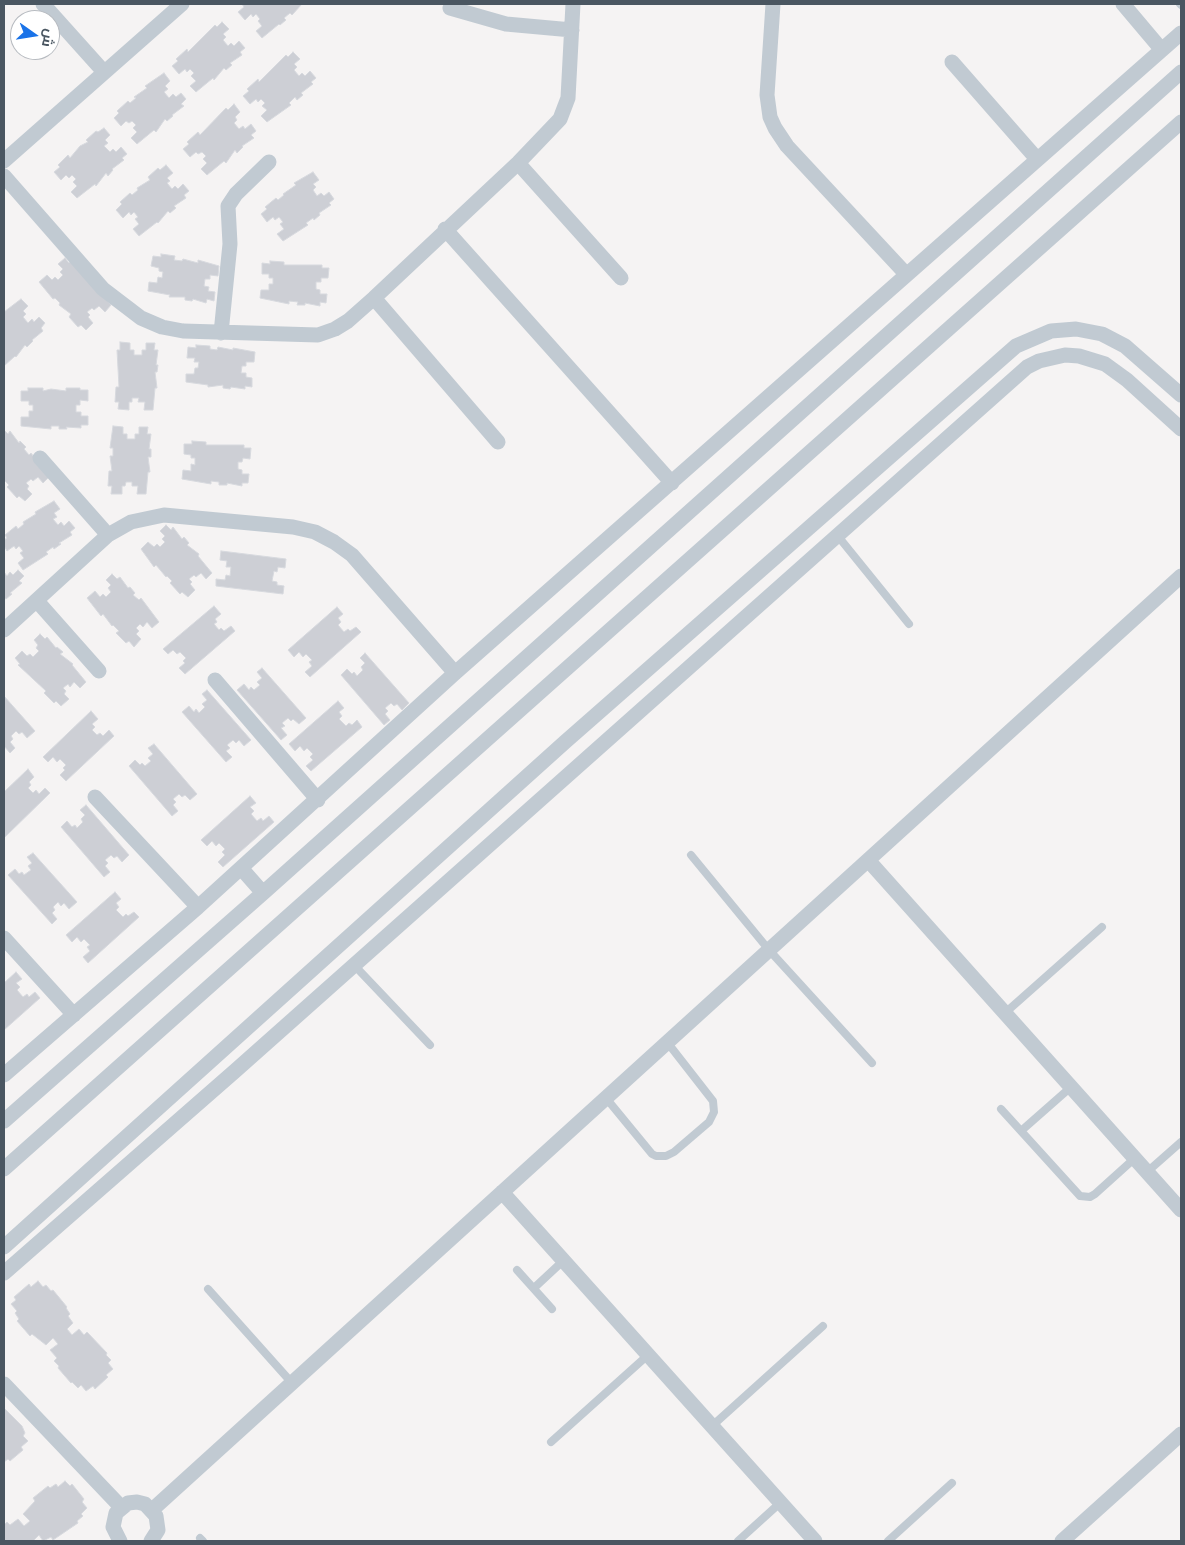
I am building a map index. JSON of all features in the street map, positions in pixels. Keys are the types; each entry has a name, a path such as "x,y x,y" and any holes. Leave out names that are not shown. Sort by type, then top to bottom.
{"street":[{"path":"44,4 104,72"},
{"path":"4,161 182,4"},
{"path":"4,176 103,289 123,307 141,318 162,327 183,331 318,335 335,329 374,298 445,229 518,163 560,119 568,98 573,4"},
{"path":"773,4 767,95 770,117 775,128 787,146 906,274"},
{"path":"1123,4 1161,50"},
{"path":"450,8 506,24 572,30"},
{"path":"4,1075 198,907 318,800 455,673 672,484 906,274 1181,33"},
{"path":"952,62 1037,159"},
{"path":"4,1121 263,893 1181,72"},
{"path":"4,1169 1181,122"},
{"path":"221,333 230,244 228,206 236,194 269,162"},
{"path":"518,163 621,278"},
{"path":"445,229 672,484"},
{"path":"374,298 498,442"},
{"path":"4,1247 565,742 1016,346 1039,335 1064,329 1089,331 1114,339 1135,354 1181,395"},
{"path":"4,1273 1027,367 1039,361 1065,356 1092,359 1116,371 1181,429"},
{"path":"944,409 960,426"},
{"path":"40,458 108,535"},
{"path":"4,630 108,535 131,522 164,515 293,527 315,532 334,542 352,555 455,673"},
{"path":"152,1510 1181,576"},
{"path":"37,601 99,671"},
{"path":"215,680 318,800"},
{"path":"565,742 582,762"},
{"path":"95,797 198,907"},
{"path":"868,860 1181,1210"},
{"path":"241,868 263,893"},
{"path":"4,938 74,1015"},
{"path":"502,1192 815,1541"},
{"path":"4,1384 120,1507"},
{"path":"1062,1541 1181,1434"},
{"path":"119,1541 112,1527 116,1513 120,1507 128,1503 137,1502 152,1510 158,1522 158,1530 151,1541"}],"lane":[{"path":"837,535 909,624"},
{"path":"691,855 769,950 872,1063"},
{"path":"1005,1013 1102,927"},
{"path":"354,965 430,1045"},
{"path":"606,1098 652,1154 656,1156 670,1155 709,1122 714,1112 714,1101 668,1042"},
{"path":"1021,1131 1071,1087"},
{"path":"1001,1109 1076,1192 1085,1198 1095,1194 1135,1158"},
{"path":"1148,1172 1181,1142"},
{"path":"534,1288 564,1261"},
{"path":"517,1270 552,1309"},
{"path":"208,1289 292,1383"},
{"path":"712,1426 823,1326"},
{"path":"551,1442 648,1355"},
{"path":"888,1541 952,1483"},
{"path":"738,1541 780,1502"}],"building":[{"path":"242,4 302,4 292,15 290,13 284,18 286,20 262,38 256,31 262,26 258,21 260,19 256,14 253,17 251,14 245,20 238,12 244,7"},
{"path":"222,22 229,29 223,34 226,37 223,40 228,46 231,43 234,46 239,41 245,48 240,52 242,55 230,63 232,65 226,70 224,68 214,80 213,78 196,92 190,86 196,81 191,76 194,73 190,69 187,72 185,69 179,74 172,66 178,61 176,59 187,49 188,52 215,25 217,27"},
{"path":"293,52 300,59 294,64 297,67 294,70 299,76 302,73 305,76 310,71 316,78 311,82 313,84 301,93 303,95 297,100 295,97 289,103 291,105 267,122 261,116 267,110 262,106 265,103 261,99 258,102 256,99 250,104 243,96 249,91 247,89 258,79 259,82 286,55 288,57"},
{"path":"164,73 170,81 165,86 168,89 164,92 169,98 173,94 176,97 181,93 186,99 181,104 184,106 167,121 165,119 156,132 154,130 137,144 131,138 137,132 133,128 136,125 132,121 129,123 126,121 121,126 114,118 119,113 117,111 128,101 130,103 136,98 134,97 147,88 145,86"},
{"path":"234,104 240,112 235,117 237,120 234,123 239,129 243,126 245,129 251,124 256,131 251,135 254,138 242,146 237,153 235,150 226,163 224,161 207,175 201,169 207,163 203,159 206,156 202,152 198,154 196,152 190,157 183,149 189,144 187,142 198,132 200,135 226,108 228,110"},
{"path":"104,128 110,135 105,140 108,143 104,146 110,152 113,149 116,152 121,147 127,154 122,158 124,160 112,169 108,176 106,173 96,186 95,184 77,198 71,192 77,186 73,182 76,179 72,175 69,178 66,175 61,180 54,172 68,155 70,158 80,146 88,142 86,140 96,131 98,132"},
{"path":"166,165 173,173 167,178 170,181 167,183 172,189 175,186 178,189 183,184 189,191 184,195 186,198 174,206 176,208 170,213 168,211 158,223 139,236 133,229 139,224 135,219 138,217 134,212 131,215 129,212 123,218 116,210 122,204 120,202 130,193 132,195 138,190 137,188 150,180 148,177 158,168 160,170"},
{"path":"313,172 319,180 313,184 316,187 313,190 317,196 321,193 324,196 329,192 334,199 329,203 331,205 319,213 320,215 306,223 308,225 283,241 277,234 284,229 280,224 283,222 279,217 275,220 273,217 267,222 261,214 267,209 265,207 276,198 278,200 296,185 294,183"},
{"path":"161,254 175,256 174,260 182,261 183,259 198,263 198,260 219,266 218,276 210,275 210,279 205,279 204,286 209,287 208,291 215,292 214,301 207,299 206,303 193,299 192,301 185,300 185,297 169,297 170,295 148,291 149,282 157,283 158,277 162,278 163,272 159,271 159,268 151,266 153,256 161,257"},
{"path":"65,258 69,263 71,260 111,305 105,312 99,306 87,312 90,315 88,317 93,323 86,330 81,325 78,327 69,317 71,314 59,305 60,303 55,298 53,299 39,282 47,275 52,280 55,277 58,280 63,275 60,272 63,269 58,264"},
{"path":"270,261 284,262 284,265 322,265 322,268 329,268 328,278 321,278 321,282 316,282 316,289 320,290 320,294 327,294 326,303 320,302 320,306 305,303 305,305 297,305 298,302 289,301 289,304 260,298 261,290 269,290 269,284 273,284 273,278 269,278 269,274 262,274 262,263 270,264"},
{"path":"21,299 28,306 23,311 26,314 23,317 28,323 32,319 34,322 39,317 45,323 41,328 43,331 27,347 25,345 16,357 4,366 4,312"},
{"path":"120,342 130,343 130,350 134,350 134,355 142,355 142,350 146,350 146,343 155,343 154,350 158,350 156,365 158,365 157,372 155,372 157,388 155,388 153,410 144,410 145,402 138,402 139,398 132,398 132,402 129,402 129,410 118,409 119,402 115,402 116,387 119,387 117,350 120,350"},
{"path":"196,345 210,346 210,349 217,350 218,347 255,352 254,362 246,362 246,366 242,366 241,373 246,373 246,377 252,378 252,387 245,386 245,389 231,387 230,389 223,388 223,385 208,387 208,385 186,382 186,374 194,374 195,368 198,368 199,362 194,362 195,358 187,358 188,347 196,348"},
{"path":"28,388 43,388 43,391 51,389 66,391 66,388 88,390 88,401 80,400 80,405 76,405 76,412 81,412 81,416 88,416 88,425 81,425 81,428 66,427 67,429 59,429 59,426 51,426 51,429 21,426 21,417 29,417 29,411 33,411 33,405 29,405 29,401 21,401 21,391 28,391"},
{"path":"113,426 123,427 123,434 127,434 127,439 135,439 135,434 139,434 139,427 148,427 147,434 151,434 149,449 151,449 151,457 148,457 150,472 148,472 146,494 137,494 138,486 132,486 132,482 126,482 125,486 122,486 122,494 111,494 112,486 108,486 109,471 112,471 110,456 113,456 113,448 110,448"},
{"path":"4,430 8,434 10,431 19,443 20,441 26,447 24,449 29,455 31,453 49,477 43,483 38,477 26,483 29,486 27,489 32,494 25,501 19,496 17,498 7,487 9,485 4,480"},
{"path":"192,441 206,442 206,445 244,445 244,448 251,448 250,459 243,458 242,462 238,462 238,469 242,470 242,474 249,474 248,483 242,483 242,486 227,483 227,485 219,485 219,482 211,481 211,484 182,479 183,470 191,471 191,464 195,465 195,458 184,454 184,444 192,444"},
{"path":"54,501 60,509 54,513 57,517 53,519 58,525 61,522 64,526 69,521 75,528 70,532 72,535 59,543 61,544 54,549 53,547 46,552 48,554 23,570 18,563 24,558 20,553 23,551 19,546 16,549 14,546 7,551 4,546 4,540 7,538 5,535 16,526 18,529 24,524 23,522 36,514 35,512"},
{"path":"166,525 171,530 173,527 182,539 184,537 189,543 187,545 199,554 198,556 212,573 206,579 201,573 189,579 192,582 190,584 195,590 188,597 182,592 180,594 170,583 172,581 156,565 154,567 141,549 148,542 154,547 157,544 160,547 165,542 162,539 165,536 160,531"},
{"path":"221,551 286,559 285,568 278,567 277,572 274,571 272,581 277,582 277,585 284,586 283,594 216,586 216,579 225,580 226,575 230,576 231,567 226,567 227,561 220,560"},
{"path":"18,570 24,576 19,581 22,583 6,599 4,598 4,572 7,576 10,572 13,575"},
{"path":"112,574 117,579 120,577 139,600 141,598 159,622 152,628 147,622 143,627 140,624 136,628 139,631 136,634 141,639 134,647 129,641 126,643 116,633 119,631 112,626 103,614 101,616 87,598 95,591 100,597 103,594 106,597 111,592 108,588 111,585 106,580"},
{"path":"214,606 221,614 215,619 217,622 214,624 219,630 221,628 224,631 231,626 235,631 185,674 179,668 185,663 183,661 186,658 180,652 177,654 173,650 168,654 163,649"},
{"path":"337,607 343,614 338,618 341,622 338,625 344,632 356,627 361,632 310,677 305,672 312,666 309,662 312,660 306,654 303,657 299,652 294,657 288,650"},
{"path":"40,634 45,639 47,637 56,648 63,652 60,654 73,664 86,682 80,688 74,682 70,687 68,684 63,688 66,691 64,694 69,699 61,706 56,701 54,703 44,693 46,691 18,665 20,664 15,658 22,651 27,656 30,654 33,657 39,651 36,648 38,645 34,640"},
{"path":"365,653 409,703 402,710 397,704 394,706 391,703 385,708 388,711 385,714 390,720 384,725 341,675 347,669 352,674 354,672 357,676 363,670 361,667 365,663 360,658"},
{"path":"262,668 306,718 299,724 293,719 291,721 288,718 282,723 285,726 281,728 287,735 281,740 237,690 244,684 249,690 251,687 254,690 260,685 257,682 262,678 257,672"},
{"path":"207,690 251,740 244,746 239,740 236,743 233,740 227,745 230,748 226,751 232,757 226,762 182,712 189,706 194,712 196,709 199,713 205,707 202,704 207,700 202,694"},
{"path":"4,696 35,731 27,738 22,732 19,734 16,731 11,736 13,739 10,742 15,748 10,753 4,746"},
{"path":"338,701 344,708 339,712 342,716 339,719 346,726 349,723 352,725 357,720 362,727 311,771 306,766 313,760 310,757 313,754 307,748 304,751 300,746 295,751 289,744"},
{"path":"91,711 98,719 92,724 95,727 92,730 97,735 100,733 103,736 109,730 114,736 66,781 60,775 65,770 63,768 66,765 60,759 57,762 53,757 48,762 43,757"},
{"path":"154,744 197,794 190,800 185,795 182,797 179,794 173,799 176,802 173,805 178,811 172,816 129,766 135,760 140,765 142,763 145,766 151,761 148,758 153,754 148,748"},
{"path":"28,769 34,777 29,782 31,785 28,788 33,793 36,790 39,794 45,788 50,793 4,838 4,792"},
{"path":"250,796 256,803 250,807 254,811 251,814 257,821 261,818 263,821 269,816 274,822 223,867 218,862 225,855 222,852 225,849 219,843 216,846 212,841 207,846 201,840"},
{"path":"86,805 129,855 122,862 117,856 114,858 111,855 105,860 108,863 105,866 110,872 104,877 61,827 67,821 72,827 75,825 77,828 83,822 81,819 85,815 80,810"},
{"path":"33,853 77,902 69,909 64,903 61,906 58,902 53,907 55,910 52,913 57,919 52,924 8,875 15,869 19,874 22,872 24,875 31,870 28,866 32,863 27,857"},
{"path":"115,892 121,899 116,903 119,907 116,910 123,917 134,912 139,917 88,963 83,957 90,951 87,947 90,945 84,939 81,942 77,937 72,942 66,935"},
{"path":"16,972 22,979 16,983 20,987 17,990 23,997 27,994 29,997 35,992 40,998 4,1030 4,983"},
{"path":"38,1281 43,1287 46,1285 51,1291 53,1290 67,1307 70,1314 68,1316 73,1323 67,1329 72,1335 79,1329 84,1335 87,1332 107,1353 106,1355 111,1360 108,1363 113,1369 106,1375 108,1377 95,1389 93,1386 86,1391 81,1385 78,1388 71,1383 54,1361 57,1358 50,1350 58,1344 53,1338 46,1345 32,1334 30,1336 17,1321 19,1319 15,1313 17,1311 11,1304 16,1300 14,1297 29,1284 31,1287"},
{"path":"4,1408 22,1426 25,1433 23,1436 28,1441 21,1447 23,1450 10,1461 8,1459 4,1462"},
{"path":"65,1481 70,1486 72,1484 84,1499 82,1502 87,1508 81,1514 83,1516 77,1521 78,1523 53,1540 51,1537 43,1541 39,1535 33,1541 4,1541 4,1525 7,1522 10,1525 18,1519 24,1526 30,1521 23,1514 35,1501 33,1498 48,1486 50,1488 56,1484 58,1487"}]}
